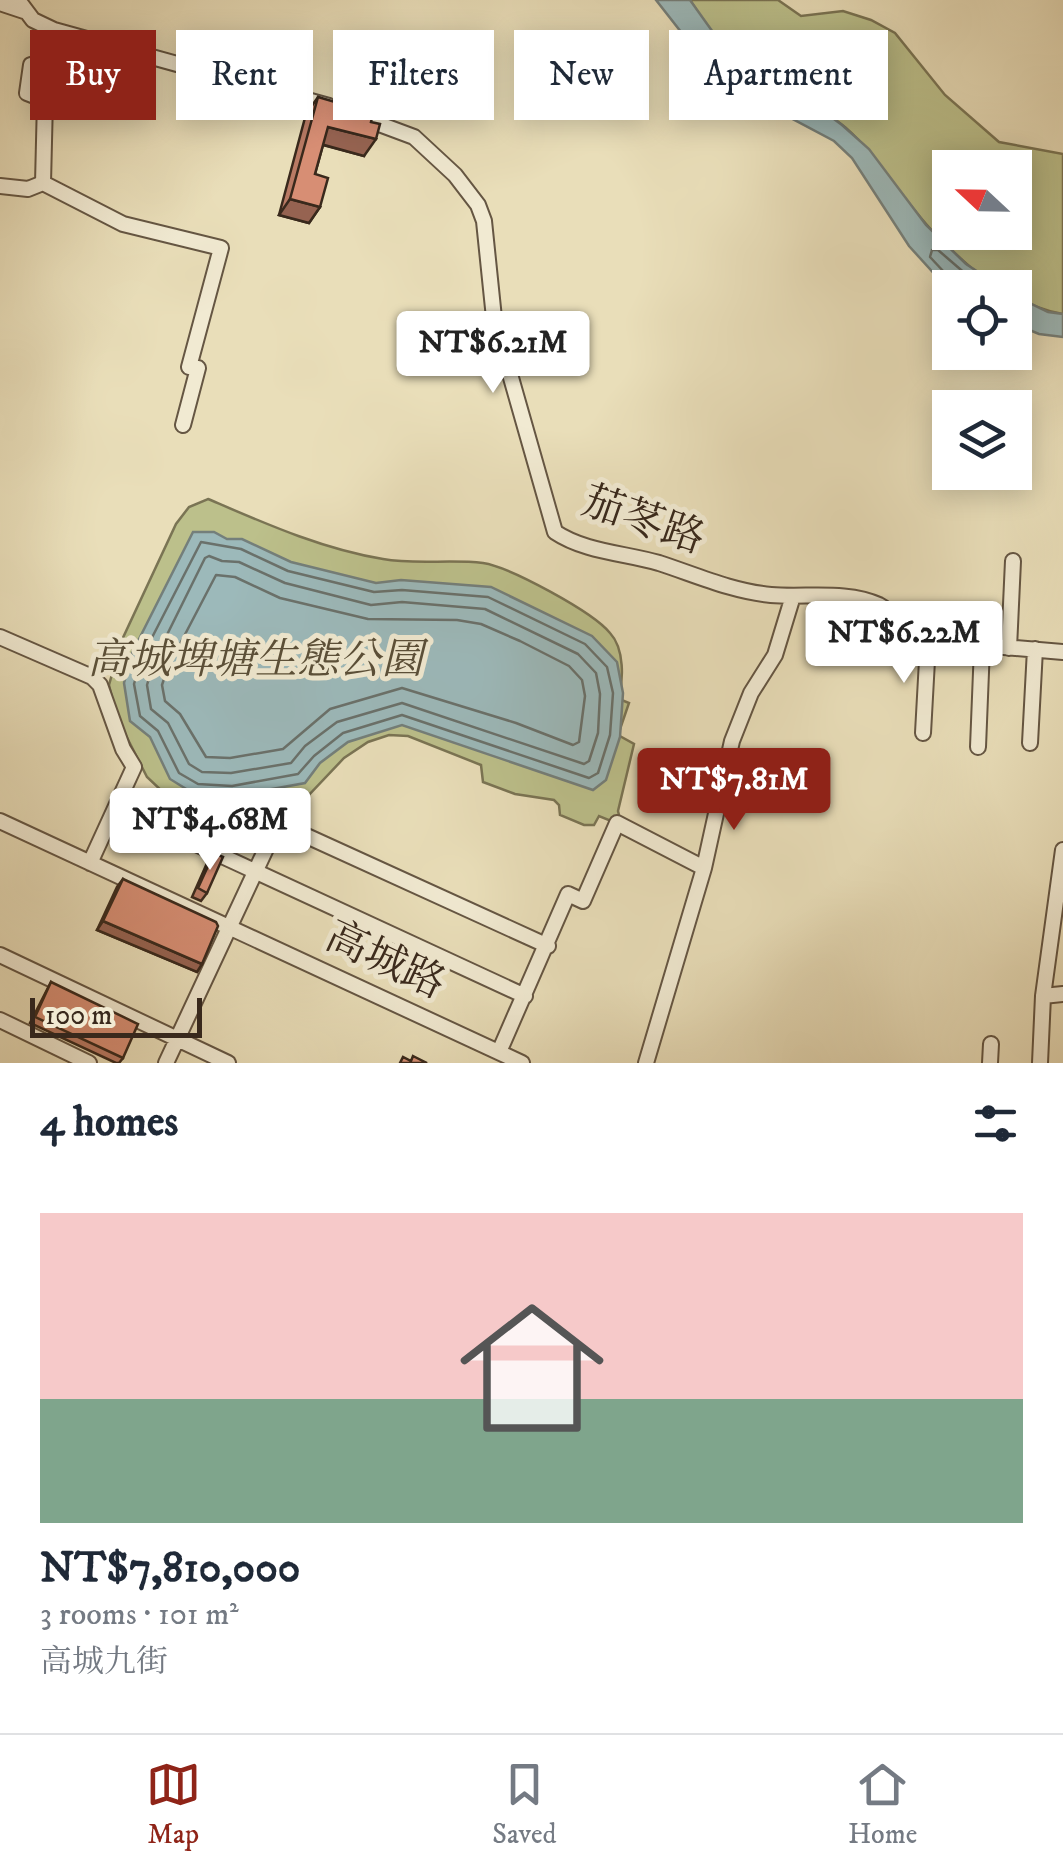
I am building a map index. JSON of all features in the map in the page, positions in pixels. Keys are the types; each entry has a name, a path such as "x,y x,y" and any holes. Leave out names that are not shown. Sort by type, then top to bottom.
{"street":[{"name":"茄苳路","path":"0,3 21,6 34,20 54,30"},
{"name":"茄苳路","path":"156,58 343,110 414,138 455,175 478,205 484,221 494,318 555,532 574,543 659,564 721,586 793,596 830,596 880,606 910,634 928,642"},
{"path":"42,183 45,120"},
{"path":"0,186 28,188 42,183 123,224 221,248 189,367 198,368 183,425"},
{"path":"1009,648 1013,562"},
{"path":"646,1063 704,868 732,741 751,694 775,655 793,596"},
{"path":"924,733 928,642 1063,652"},
{"path":"2,643 92,677 104,691 123,748 134,766 90,863"},
{"path":"978,747 982,647"},
{"path":"1030,743 1035,649"},
{"path":"116,807 525,996"},
{"name":"高城路","path":"0,822 522,1063"},
{"path":"166,1063 278,823 548,946"},
{"path":"498,1052 568,894 582,901 617,823 704,868"},
{"path":"1040,1063 1043,996 1062,857"},
{"path":"0,955 228,1063"},
{"path":"1043,996 1063,994"},
{"path":"7,1023 89,1063"},
{"path":"990,1063 991,1044"}],"green space":[{"path":"690,0 778,0 801,16 843,11 871,20 895,33 945,95 999,142 1063,154 1063,314 1032,304 1032,270 974,270 952,250 1032,250 1032,150 932,150 932,231 871,154 836,120 888,120 888,30 709,30"},
{"name":"高城埤塘生態公園","path":"208,499 294,534 360,555 395,561 496,566 550,592 601,624 618,647 622,674 619,699 629,703 618,735 634,744 618,811 620,819 611,821 599,816 594,825 584,825 560,815 554,800 515,794 483,782 481,765 408,736 389,735 368,742 344,758 305,799 212,811 166,795 147,777 117,718 109,685 121,642 176,524 189,507"}],"water":[{"path":"656,0 690,0 711,30 680,30"},
{"path":"794,120 835,120 842,125 869,149 932,231 932,250 952,250 975,270 932,271 909,246 852,158 834,141"},
{"path":"1032,304 1063,314 1063,337 1032,331"},
{"name":"高城埤塘生態公園","path":"193,532 242,539 291,562 376,583 401,580 491,587 592,636 617,662 623,693 620,737 606,780 593,790 402,725 348,742 320,763 305,783 233,796 196,795 170,779 150,737 130,721 124,683 132,653"}],"building":[{"path":"318,97 333,101 333,120 371,120 380,124 376,139 328,127 315,174 328,178 320,207 290,199"},
{"path":"214,853 223,857 207,893 198,888"},
{"path":"123,879 216,922 218,926 202,964 103,921"},
{"path":"51,982 138,1024 123,1058 35,1017"},
{"path":"413,1056 427,1063 400,1063 403,1057 411,1061"}]}
